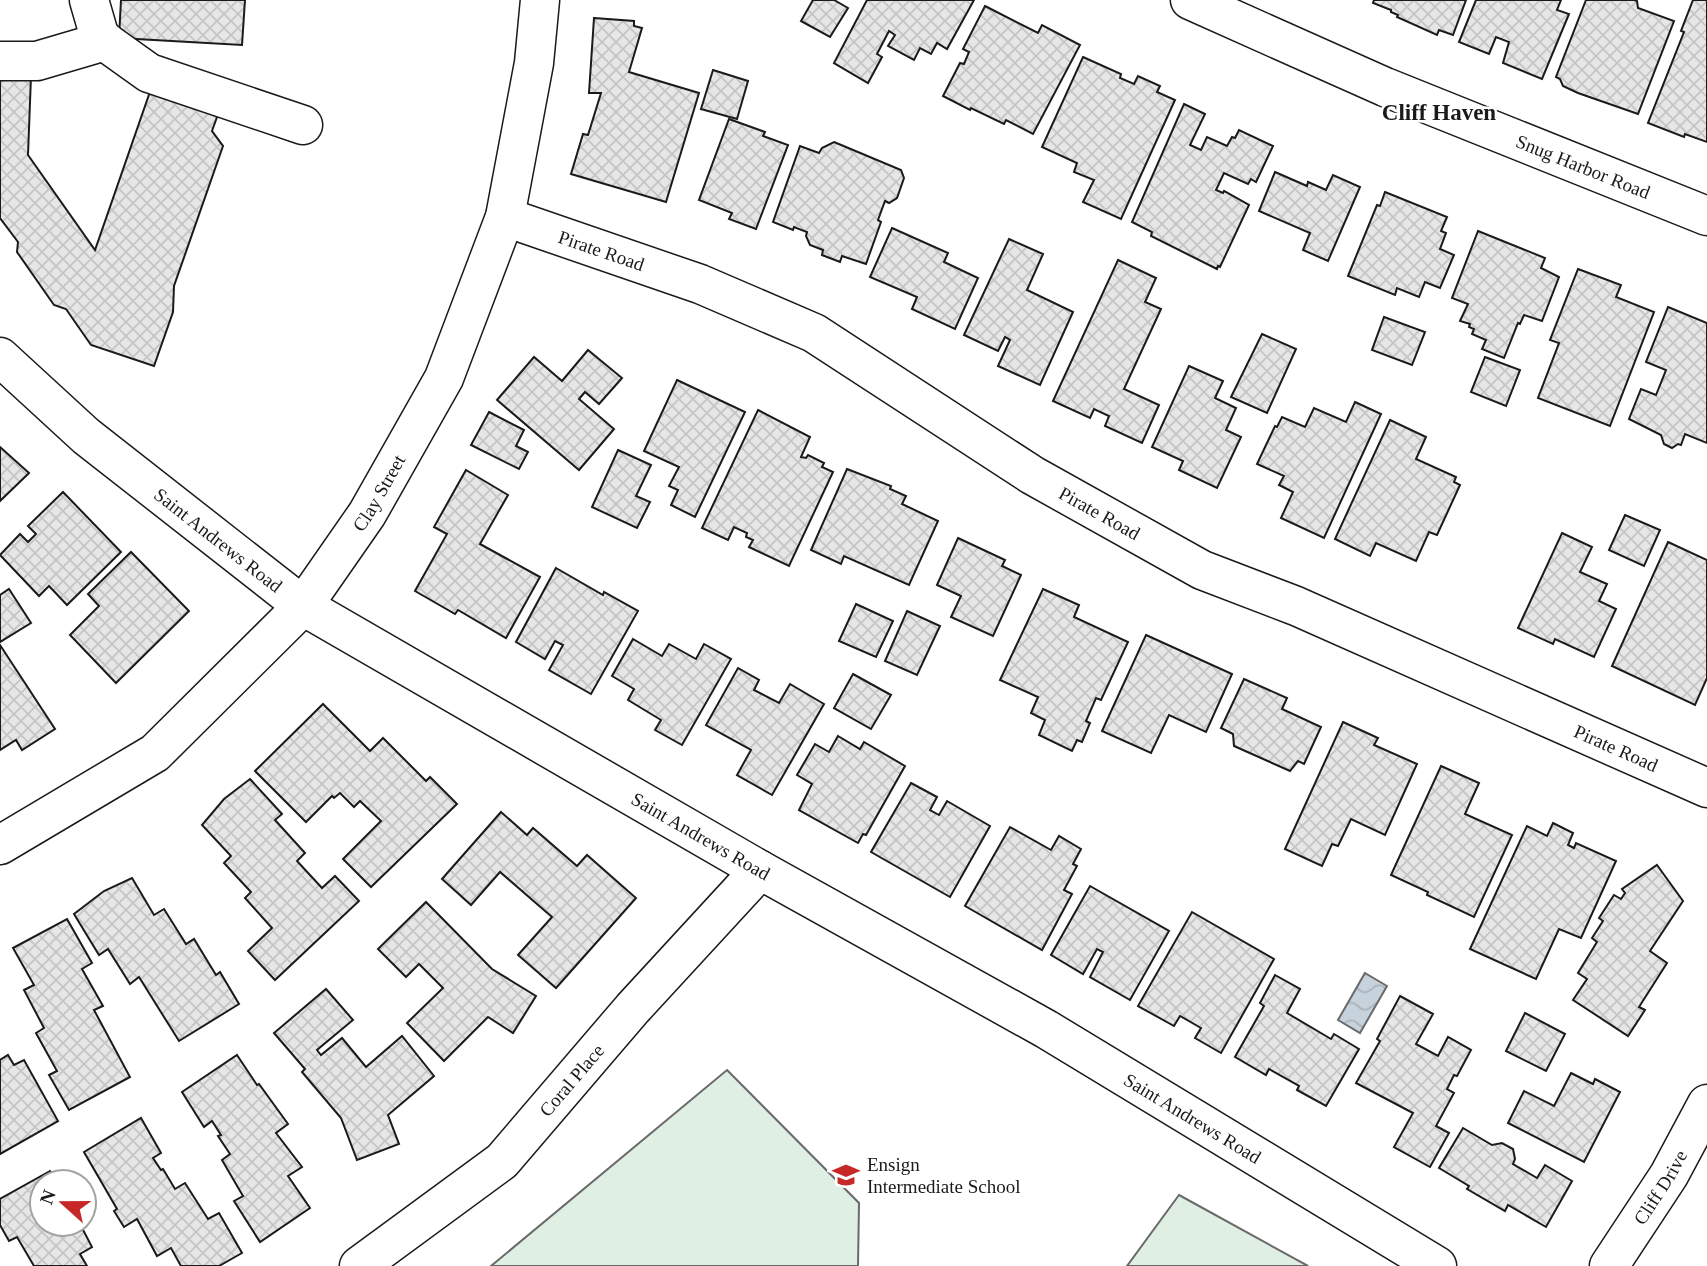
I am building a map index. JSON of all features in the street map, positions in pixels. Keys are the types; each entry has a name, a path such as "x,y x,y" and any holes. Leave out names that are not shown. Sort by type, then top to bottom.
{"street":[{"path":"89,0 100,38 149,73 303,125"},
{"name":"Clay Street","path":"0,845 155,753 303,606 367,514 444,378 505,217 534,63 540,0"},
{"name":"Snug Harbor Road","path":"1190,0 1385,88 1707,216"},
{"path":"0,61 37,61 105,41"},
{"name":"Pirate Road","path":"505,217 700,284 814,333 1032,475 1202,570 1296,606 1707,788"},
{"name":"Saint Andrews Road","path":"0,357 86,436 303,606 760,870 1046,1029 1437,1266"},
{"name":"Coral Place","path":"359,1266 502,1161 633,1008 760,870"},
{"name":"Cliff Drive","path":"1609,1266 1669,1175 1707,1104"}],"green space":[{"path":"727,1070 859,1203 858,1266 491,1266"},
{"path":"1179,1195 1308,1266 1127,1266"}],"water":[{"path":"1365,973 1387,986 1360,1033 1338,1020"}],"building":[{"path":"121,0 245,0 242,45 119,38"},
{"path":"813,0 834,0 848,8 830,37 801,21"},
{"path":"867,0 974,0 947,49 937,43 931,54 920,48 914,60 888,46 895,35 889,31 877,54 882,57 868,83 834,63"},
{"path":"1374,0 1466,0 1453,35 1439,30 1437,35 1397,17 1391,10 1373,3"},
{"path":"1476,0 1561,0 1557,10 1569,14 1542,79 1503,63 1509,42 1496,37 1489,54 1459,42"},
{"path":"1586,0 1634,0 1637,1 1638,8 1674,21 1638,114 1578,93 1563,86 1556,77"},
{"path":"1693,0 1707,0 1707,142 1685,134 1684,137 1648,123 1684,32 1681,31"},
{"path":"985,6 1038,33 1042,25 1080,45 1033,134 1006,120 1004,124 971,108 970,110 943,96 960,63 964,64 969,52 963,49"},
{"path":"594,18 634,21 634,26 642,28 629,72 699,93 666,202 571,174 583,134 588,135 601,93 589,93"},
{"path":"1083,57 1121,74 1120,78 1134,84 1138,76 1160,86 1157,92 1175,100 1121,219 1083,202 1094,180 1074,172 1077,163 1042,147"},
{"path":"713,70 748,81 737,119 701,109"},
{"path":"0,75 31,76 28,155 95,250 152,86 221,106 212,131 223,146 174,286 173,312 154,366 91,345 66,309 54,305 17,252 18,242 0,218"},
{"path":"1184,104 1205,114 1190,145 1201,150 1207,137 1227,146 1239,130 1273,146 1256,182 1251,179 1248,184 1224,173 1216,190 1223,193 1224,191 1249,205 1217,269 1151,236 1152,232 1132,222"},
{"path":"729,119 765,132 763,136 788,145 756,229 729,219 732,213 699,200"},
{"path":"834,142 901,170 904,178 897,198 889,203 885,201 878,220 881,222 866,264 842,256 840,262 822,255 823,250 810,245 807,232 773,222 800,146 819,153 822,148"},
{"path":"1275,172 1307,186 1308,182 1326,190 1333,175 1360,187 1328,261 1303,250 1310,233 1259,211"},
{"path":"1385,192 1447,217 1441,231 1446,233 1440,249 1454,255 1440,288 1425,282 1419,297 1397,288 1395,295 1348,276"},
{"path":"892,228 948,253 944,262 978,278 955,329 912,309 917,297 870,277"},
{"path":"1478,231 1545,258 1541,268 1559,277 1542,321 1524,315 1504,358 1482,349 1486,340 1472,334 1474,329 1469,327 1470,324 1460,321 1468,304 1452,298"},
{"path":"1009,239 1043,254 1027,290 1073,312 1040,385 998,366 1010,340 1005,337 998,351 964,335"},
{"path":"1118,260 1156,278 1145,302 1161,309 1124,389 1159,405 1142,443 1105,426 1109,416 1094,409 1090,418 1053,401"},
{"path":"1578,269 1621,285 1616,297 1654,312 1610,426 1538,398 1559,343 1550,340"},
{"path":"1668,307 1707,323 1707,443 1685,434 1681,445 1672,448 1664,444 1661,435 1629,419 1641,389 1656,395 1666,370 1646,362"},
{"path":"1384,317 1425,332 1412,365 1372,350"},
{"path":"1262,334 1296,349 1267,413 1231,397"},
{"path":"588,350 622,378 599,404 585,392 579,399 614,429 579,470 497,400 534,357 562,381"},
{"path":"1485,357 1520,370 1506,406 1471,392"},
{"path":"1189,366 1223,381 1215,398 1236,408 1226,430 1241,437 1217,488 1179,470 1183,461 1152,447"},
{"path":"677,380 745,412 695,517 671,505 678,490 669,486 679,467 644,451"},
{"path":"1355,402 1381,414 1324,538 1281,518 1293,492 1279,485 1284,476 1257,464 1282,417 1305,427 1314,408 1346,422"},
{"path":"758,410 810,437 801,457 806,458 808,455 824,463 822,467 833,472 789,566 749,547 753,540 746,537 747,533 734,527 728,540 702,528"},
{"path":"489,412 524,430 516,446 528,452 519,469 471,445"},
{"path":"1390,420 1426,437 1416,459 1456,477 1454,482 1460,485 1437,535 1429,532 1416,561 1376,543 1370,556 1335,539"},
{"path":"0,447 29,473 0,501"},
{"path":"618,450 651,465 636,496 650,502 637,528 592,507"},
{"path":"847,469 891,486 890,489 906,496 902,504 938,521 909,585 844,556 841,564 811,550"},
{"path":"466,470 508,495 480,544 540,577 506,638 458,610 455,614 415,591 447,534 434,527"},
{"path":"63,492 121,552 67,605 49,586 39,596 0,555 20,534 28,542 36,534 28,526"},
{"path":"1625,515 1660,530 1644,566 1609,550"},
{"path":"1562,533 1592,547 1580,572 1607,584 1599,601 1616,609 1594,657 1555,639 1553,644 1518,628"},
{"path":"958,538 1005,560 1002,566 1021,575 993,636 951,617 961,596 937,585"},
{"path":"1668,542 1707,560 1707,678 1695,705 1612,666"},
{"path":"131,552 189,611 116,683 70,635 99,606 88,594"},
{"path":"556,568 638,611 591,694 549,670 563,645 555,641 545,659 516,642"},
{"path":"9,589 31,623 0,642 0,595"},
{"path":"1043,589 1079,605 1074,617 1128,642 1101,700 1096,698 1086,721 1090,723 1082,742 1077,740 1072,751 1039,735 1045,720 1031,713 1038,697 1000,680"},
{"path":"856,604 893,621 876,657 839,641"},
{"path":"907,611 940,626 917,675 885,661"},
{"path":"1146,635 1232,674 1206,732 1169,715 1151,753 1102,731"},
{"path":"633,639 662,656 669,644 696,659 704,644 731,659 682,745 655,730 661,720 628,700 634,689 612,676"},
{"path":"0,645 55,729 22,750 16,740 0,750"},
{"path":"738,668 759,680 754,690 779,703 790,684 824,704 772,795 737,775 751,750 706,725"},
{"path":"853,674 891,695 871,729 834,708"},
{"path":"1244,679 1287,698 1282,709 1321,727 1304,764 1298,761 1290,771 1234,746 1233,734 1221,728"},
{"path":"323,704 370,751 383,738 426,781 430,777 457,804 371,887 343,859 381,821 360,801 354,807 340,793 334,798 332,796 306,822 255,771"},
{"path":"1343,722 1378,738 1374,745 1417,764 1385,835 1351,819 1338,846 1332,844 1322,866 1285,849"},
{"path":"838,736 860,749 864,742 905,766 866,835 863,834 858,843 799,810 812,784 797,775 815,744 829,752"},
{"path":"1441,766 1479,783 1465,814 1512,835 1474,917 1391,875"},
{"path":"250,779 282,814 275,820 305,853 297,861 322,888 335,876 359,901 275,980 248,951 272,928 245,898 251,892 224,863 231,856 202,825 224,799"},
{"path":"911,783 937,797 930,810 939,815 947,801 990,826 950,897 871,852"},
{"path":"501,812 527,835 533,828 577,866 587,855 636,898 556,988 518,955 552,917 500,872 471,905 442,879"},
{"path":"1553,823 1573,833 1568,845 1574,848 1576,843 1616,861 1581,938 1559,929 1536,979 1470,949 1527,826 1547,836"},
{"path":"1010,827 1051,850 1059,836 1081,849 1073,864 1077,866 1064,890 1072,894 1042,950 965,906"},
{"path":"1657,865 1683,901 1650,951 1667,963 1639,1007 1645,1010 1628,1036 1573,1000 1587,979 1578,973 1597,942 1592,938 1603,921 1599,918 1614,895 1621,899 1625,893 1622,889"},
{"path":"132,878 154,915 164,909 186,944 194,939 216,975 220,972 239,1004 179,1041 139,977 130,984 108,949 99,955 74,914 104,891"},
{"path":"1090,886 1169,931 1130,1000 1090,977 1103,952 1097,949 1083,974 1051,955"},
{"path":"426,902 492,969 536,996 513,1033 488,1017 444,1061 407,1023 443,988 419,964 406,977 378,949"},
{"path":"1192,912 1274,959 1221,1053 1195,1038 1201,1028 1180,1016 1174,1026 1138,1006"},
{"path":"67,919 92,963 82,969 103,1006 94,1010 130,1077 69,1110 49,1075 57,1071 36,1033 44,1028 24,990 34,985 13,948"},
{"path":"1275,975 1300,989 1287,1013 1331,1039 1334,1034 1359,1049 1326,1106 1297,1090 1299,1086 1269,1069 1266,1075 1235,1057 1264,1006 1260,1003"},
{"path":"326,989 353,1020 317,1050 321,1055 342,1038 366,1067 402,1036 434,1076 388,1115 399,1144 357,1160 341,1118 302,1072 305,1069 274,1033"},
{"path":"1400,996 1433,1014 1416,1044 1438,1056 1448,1037 1471,1050 1447,1089 1454,1093 1436,1126 1449,1133 1430,1167 1394,1147 1413,1113 1356,1083 1380,1041 1377,1039"},
{"path":"1525,1013 1565,1034 1546,1071 1506,1051"},
{"path":"8,1055 14,1065 24,1060 58,1121 0,1154 0,1060"},
{"path":"237,1055 288,1124 276,1133 302,1167 288,1176 310,1208 260,1242 234,1201 243,1196 222,1160 230,1154 218,1136 221,1135 212,1121 204,1127 182,1092"},
{"path":"1571,1073 1593,1084 1595,1079 1620,1092 1584,1162 1508,1123 1524,1091 1554,1106"},
{"path":"141,1118 161,1153 153,1158 175,1189 185,1183 208,1219 219,1213 242,1253 219,1266 181,1266 171,1248 157,1256 137,1219 124,1227 98,1176 98,1168 93,1168 84,1152"},
{"path":"1463,1128 1492,1145 1502,1143 1513,1149 1513,1164 1537,1178 1545,1165 1572,1181 1546,1227 1508,1205 1505,1211 1467,1189 1469,1186 1439,1168"},
{"path":"28,1183 28,1238 87,1238 92,1247 80,1254 87,1266 34,1266 17,1237 9,1241 0,1225 0,1199"}],"place":[{"name":"Ensign Intermediate School","path":"846,1175"}],"district":[{"name":"Cliff Haven","path":"1439,112"}]}
